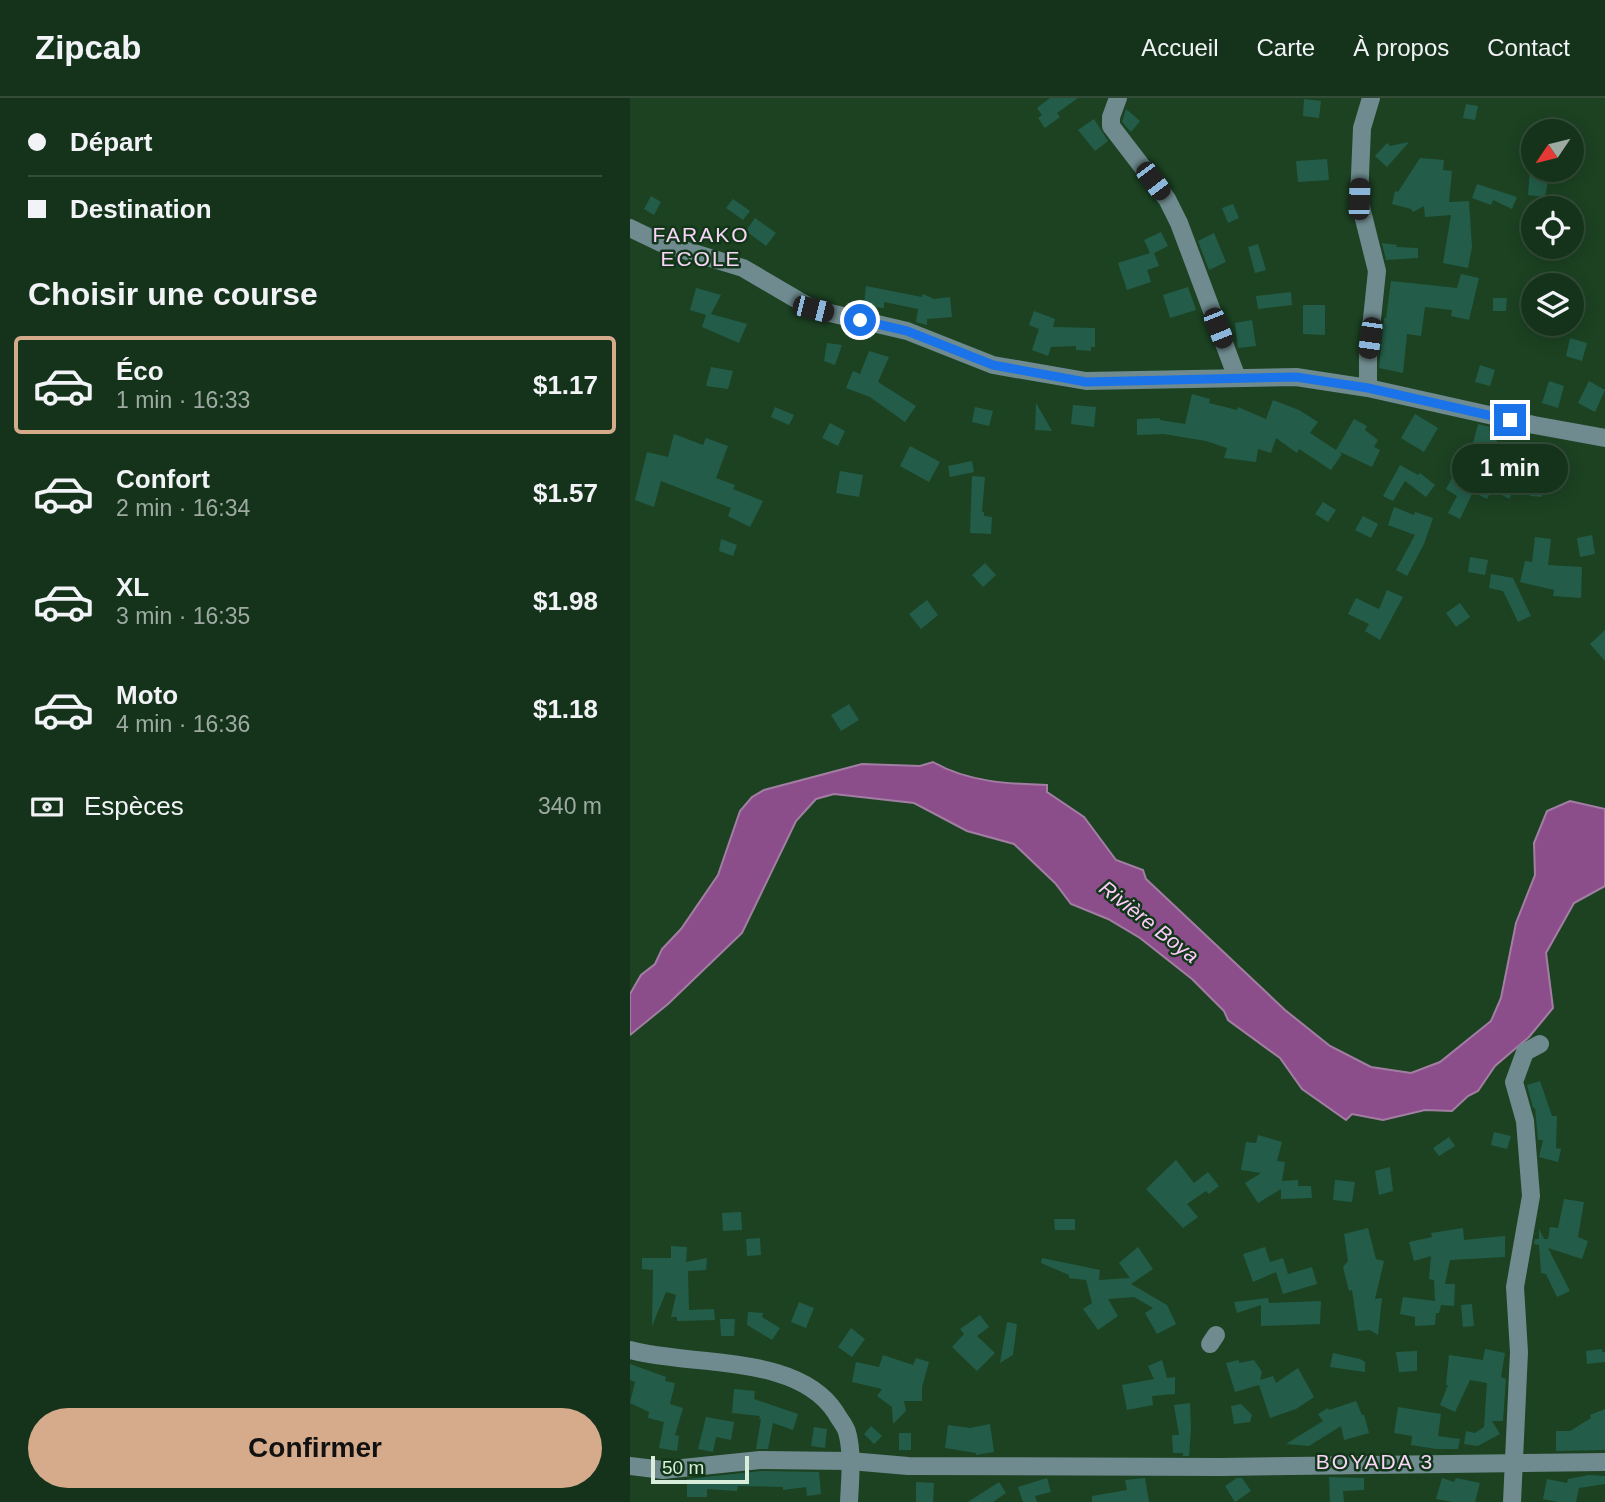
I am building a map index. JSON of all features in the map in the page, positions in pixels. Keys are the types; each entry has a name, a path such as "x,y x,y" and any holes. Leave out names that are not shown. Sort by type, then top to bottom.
{"street":[{"path":"1118,98 1111,117 1111,126 1167,199 1179,223 1237,378"},
{"path":"1368,388 1368,357 1377,271 1359,199 1362,128 1371,98"},
{"path":"630,228 671,252 743,268 813,309 907,331 993,365 1086,382 1296,377 1368,388 1605,438"},
{"path":"1512,1502 1519,1352 1515,1287 1531,1196 1525,1121 1514,1082 1525,1052 1540,1044"},
{"path":"630,1350 653,1356 772,1370 803,1381 830,1404 846,1430 850,1461 849,1502"},
{"path":"630,1466 663,1470 760,1460 908,1465 1222,1467 1605,1462"}],"water":[{"name":"Rivière Boya","path":"933,762 974,778 1003,783 1047,785 1047,792 1084,817 1116,860 1143,870 1146,879 1285,1010 1330,1046 1371,1067 1411,1073 1440,1062 1491,1021 1501,998 1516,923 1535,875 1534,843 1547,811 1570,801 1605,809 1605,886 1574,903 1546,953 1553,1008 1529,1037 1495,1066 1478,1091 1468,1096 1452,1111 1425,1110 1383,1120 1352,1114 1346,1120 1302,1089 1280,1058 1228,1020 1224,1011 1192,979 1140,938 1108,919 1071,904 1055,883 1014,844 967,831 914,803 834,794 816,799 796,821 742,933 668,1004 630,1035 630,994 641,975 655,964 662,949 681,929 718,875 740,811 752,797 764,790 862,764 920,766"}],"building":[{"path":"1050,98 1078,98 1057,113 1060,117 1045,128 1038,118 1042,115 1037,108"},
{"path":"1304,99 1321,101 1319,118 1303,116"},
{"path":"1466,104 1478,106 1475,120 1463,118"},
{"path":"1126,109 1140,121 1131,132 1122,122"},
{"path":"1094,119 1108,141 1095,151 1078,130"},
{"path":"1409,142 1387,167 1375,156 1387,143 1390,146"},
{"path":"1420,158 1444,160 1443,170 1452,171 1449,202 1469,201 1472,247 1468,268 1443,263 1451,215 1425,217 1424,206 1413,212 1392,204 1395,191 1398,192"},
{"path":"1327,159 1329,180 1298,182 1296,161"},
{"path":"1529,182 1548,182 1545,196 1528,195"},
{"path":"1477,184 1517,197 1512,209 1493,200 1491,205 1472,198"},
{"path":"651,196 661,202 654,215 644,209"},
{"path":"733,199 750,211 743,220 726,208"},
{"path":"1233,204 1239,218 1228,223 1222,208"},
{"path":"755,218 776,233 766,246 746,231"},
{"path":"1161,232 1168,246 1154,253 1159,266 1147,270 1151,282 1127,290 1118,263 1150,253 1144,240"},
{"path":"1214,233 1226,262 1209,270 1198,241"},
{"path":"1382,243 1418,248 1418,258 1386,260"},
{"path":"1258,244 1266,270 1255,273 1248,247"},
{"path":"1461,274 1479,278 1469,320 1451,316 1452,310 1425,307 1421,336 1407,334 1403,373 1379,368 1391,281 1457,288"},
{"path":"866,286 922,297 923,294 934,299 950,297 952,317 927,319 927,325 916,322 918,309 884,302 884,308 864,306"},
{"path":"1188,287 1196,310 1170,318 1163,295"},
{"path":"696,288 721,295 711,314 747,324 739,343 702,327 706,315 690,310"},
{"path":"1291,292 1292,305 1258,309 1256,296"},
{"path":"1493,298 1507,298 1506,311 1493,311"},
{"path":"1303,305 1325,305 1325,335 1303,334"},
{"path":"1034,311 1055,319 1053,327 1095,328 1095,347 1091,347 1091,351 1076,350 1076,346 1051,347 1048,356 1032,350 1039,329 1029,325"},
{"path":"1252,320 1256,346 1238,348 1235,323"},
{"path":"1570,338 1587,343 1582,361 1566,356"},
{"path":"827,343 842,345 835,365 824,361"},
{"path":"869,351 889,357 878,382 916,406 905,422 870,397 846,388 853,371 860,374"},
{"path":"1480,365 1495,370 1490,386 1475,382"},
{"path":"711,367 733,371 728,389 706,386"},
{"path":"1549,381 1564,386 1558,408 1542,403"},
{"path":"1589,381 1605,390 1595,412 1578,403"},
{"path":"1192,394 1210,399 1209,403 1237,410 1238,407 1266,419 1273,400 1299,410 1318,422 1310,433 1336,450 1354,419 1367,426 1365,430 1378,440 1374,447 1380,450 1372,467 1338,451 1342,454 1331,470 1299,449 1297,453 1276,438 1271,453 1258,449 1256,462 1224,458 1227,448 1206,441 1164,434 1137,435 1137,419 1160,418 1185,424"},
{"path":"1036,403 1052,431 1035,430"},
{"path":"1073,405 1096,407 1094,427 1071,424"},
{"path":"775,407 794,415 789,425 771,417"},
{"path":"975,407 993,411 989,426 972,422"},
{"path":"1415,414 1438,428 1424,452 1401,438"},
{"path":"830,423 845,431 838,446 822,438"},
{"path":"1478,424 1490,427 1489,430 1498,443 1486,452 1488,457 1478,463 1467,446 1473,443"},
{"path":"674,434 703,445 706,438 728,446 716,478 735,485 733,489 763,501 750,527 728,516 731,508 661,481 654,507 635,500 647,452 668,457"},
{"path":"910,446 940,462 929,482 900,466"},
{"path":"1543,455 1558,460 1552,476 1537,471"},
{"path":"972,461 974,472 950,477 948,466"},
{"path":"1400,465 1418,475 1420,473 1435,485 1426,497 1405,481 1393,501 1383,496"},
{"path":"1515,465 1526,468 1509,499 1492,489 1487,499 1473,492 1460,519 1448,513 1457,496 1446,489 1454,474 1472,485 1478,471 1505,483"},
{"path":"1532,470 1544,473 1542,497 1530,496"},
{"path":"840,471 863,475 859,497 836,493"},
{"path":"972,476 985,477 982,512 984,516 992,517 991,534 970,533"},
{"path":"1323,502 1336,510 1328,522 1315,514"},
{"path":"1394,507 1414,515 1415,512 1433,518 1424,544 1407,576 1396,570 1415,535 1388,525"},
{"path":"1363,516 1378,524 1371,538 1355,530"},
{"path":"1592,535 1595,554 1580,557 1577,538"},
{"path":"1535,537 1551,539 1548,565 1582,567 1581,598 1553,596 1554,590 1520,582 1525,561 1532,562"},
{"path":"721,539 737,545 733,556 719,551"},
{"path":"1470,557 1488,560 1485,575 1468,572"},
{"path":"985,563 996,575 983,587 972,575"},
{"path":"1491,574 1513,578 1531,616 1518,622 1503,591 1489,588"},
{"path":"1387,590 1403,597 1380,640 1365,631 1369,624 1348,614 1356,598 1379,609"},
{"path":"927,600 938,615 921,629 909,614"},
{"path":"1460,603 1470,617 1456,627 1446,613"},
{"path":"1605,630 1605,661 1590,644"},
{"path":"849,704 859,720 841,731 831,715"},
{"path":"1540,1081 1552,1116 1557,1116 1556,1148 1561,1149 1558,1162 1539,1157 1543,1140 1538,1140 1535,1108 1527,1085"},
{"path":"1494,1132 1511,1136 1507,1149 1491,1145"},
{"path":"1258,1135 1282,1142 1277,1161 1285,1162 1282,1181 1298,1180 1298,1186 1311,1186 1312,1198 1281,1199 1281,1189 1258,1203 1245,1183 1261,1173 1241,1170 1246,1142 1256,1143"},
{"path":"1449,1137 1455,1146 1439,1156 1433,1148"},
{"path":"1176,1160 1194,1183 1208,1172 1219,1186 1187,1204 1198,1217 1183,1228 1146,1189"},
{"path":"1390,1167 1393,1191 1379,1195 1375,1171"},
{"path":"1335,1180 1355,1182 1352,1202 1333,1200"},
{"path":"1564,1199 1584,1202 1578,1237 1588,1241 1582,1259 1548,1248 1570,1291 1557,1297 1546,1274 1541,1273 1539,1245 1534,1244 1535,1239 1539,1239 1539,1229 1544,1239 1548,1239 1550,1227 1558,1228"},
{"path":"741,1212 742,1230 723,1231 722,1213"},
{"path":"1054,1219 1075,1219 1075,1230 1055,1230"},
{"path":"1368,1228 1376,1259 1384,1261 1375,1299 1382,1298 1378,1335 1370,1330 1358,1331 1352,1290 1349,1291 1343,1267 1348,1261 1344,1234"},
{"path":"1463,1228 1464,1240 1505,1236 1505,1257 1450,1260 1445,1284 1455,1284 1454,1306 1441,1305 1439,1313 1436,1313 1435,1325 1415,1326 1415,1317 1400,1314 1403,1297 1435,1301 1434,1280 1429,1279 1431,1256 1414,1261 1409,1242 1432,1237 1431,1233"},
{"path":"760,1238 761,1255 747,1256 746,1239"},
{"path":"671,1246 687,1247 686,1262 707,1258 706,1270 688,1271 689,1310 714,1309 715,1320 677,1321 677,1317 671,1317 676,1295 666,1292 652,1326 653,1270 642,1269 642,1258 671,1258"},
{"path":"1138,1247 1153,1269 1131,1284 1167,1305 1176,1324 1157,1334 1145,1313 1153,1308 1134,1297 1108,1299 1118,1316 1098,1330 1083,1309 1092,1303 1086,1280 1069,1278 1069,1275 1041,1263 1042,1258 1100,1270 1099,1280 1130,1278 1119,1263"},
{"path":"1265,1247 1270,1262 1283,1258 1288,1274 1312,1267 1317,1284 1283,1294 1276,1272 1253,1282 1243,1254"},
{"path":"1268,1298 1269,1303 1321,1301 1320,1324 1261,1326 1261,1305 1237,1313 1234,1302"},
{"path":"799,1302 814,1308 806,1328 791,1322"},
{"path":"1472,1304 1474,1326 1463,1327 1461,1305"},
{"path":"748,1312 763,1313 762,1317 780,1328 772,1340 747,1325"},
{"path":"980,1315 989,1327 977,1336 995,1353 977,1371 952,1347 964,1334 960,1329"},
{"path":"720,1319 735,1319 734,1336 721,1336"},
{"path":"1007,1322 1017,1324 1013,1355 1000,1363"},
{"path":"851,1328 865,1339 852,1357 838,1347"},
{"path":"1485,1349 1505,1353 1501,1377 1506,1379 1503,1421 1492,1421 1500,1434 1478,1446 1464,1444 1466,1431 1475,1433 1484,1427 1487,1383 1470,1380 1455,1412 1440,1405 1448,1385 1449,1355 1483,1360"},
{"path":"1602,1349 1602,1352 1605,1352 1605,1362 1587,1364 1586,1351"},
{"path":"1417,1351 1417,1371 1399,1372 1396,1352"},
{"path":"1333,1353 1360,1359 1365,1362 1365,1372 1330,1367"},
{"path":"883,1355 913,1365 916,1358 929,1362 922,1387 922,1401 904,1401 906,1411 893,1424 892,1407 877,1396 882,1389 852,1382 856,1362 879,1367"},
{"path":"1162,1360 1167,1378 1175,1377 1175,1394 1152,1396 1153,1405 1127,1410 1122,1385 1154,1379 1148,1366"},
{"path":"1239,1360 1239,1363 1254,1360 1262,1372 1260,1380 1273,1376 1276,1383 1298,1368 1314,1397 1296,1409 1270,1418 1259,1385 1235,1392 1226,1363"},
{"path":"630,1364 675,1383 670,1404 683,1408 675,1435 679,1436 677,1451 659,1448 664,1422 648,1418 649,1412 630,1403 635,1382 630,1380"},
{"path":"734,1389 755,1391 754,1399 798,1414 793,1430 773,1423 768,1449 756,1449 760,1416 732,1413"},
{"path":"1356,1401 1364,1415 1369,1433 1344,1440 1341,1426 1309,1446 1286,1444 1323,1421 1318,1414 1328,1408 1329,1410"},
{"path":"1190,1403 1189,1456 1183,1456 1183,1453 1173,1453 1172,1435 1179,1435 1174,1405"},
{"path":"1241,1404 1252,1415 1250,1422 1234,1424 1231,1406"},
{"path":"1398,1407 1441,1414 1438,1436 1460,1439 1458,1449 1411,1445 1412,1436 1394,1433"},
{"path":"1605,1409 1605,1450 1556,1451 1556,1431 1570,1431 1591,1418 1590,1415"},
{"path":"706,1417 734,1422 731,1440 716,1437 713,1452 698,1449"},
{"path":"990,1424 994,1452 976,1455 945,1448 948,1425 970,1428"},
{"path":"871,1426 882,1436 874,1444 864,1434"},
{"path":"814,1427 827,1429 825,1448 811,1446"},
{"path":"899,1433 911,1433 911,1450 899,1450"},
{"path":"761,1471 819,1472 821,1494 807,1496 806,1487 783,1490 783,1487 738,1486 737,1491 707,1489 707,1497 687,1497 687,1479"},
{"path":"1589,1475 1605,1476 1605,1484 1579,1488 1576,1502 1543,1499 1547,1479 1567,1483 1568,1479"},
{"path":"1329,1477 1364,1478 1364,1490 1343,1491 1344,1502 1330,1502"},
{"path":"1047,1478 1051,1492 1035,1496 1037,1502 1023,1502 1018,1487"},
{"path":"1145,1478 1149,1502 1092,1502 1092,1496 1127,1490 1125,1480"},
{"path":"1237,1478 1242,1478 1251,1491 1235,1502 1225,1486"},
{"path":"1442,1478 1454,1482 1456,1478 1480,1483 1475,1502 1436,1499"},
{"path":"916,1482 934,1483 933,1502 916,1502"},
{"path":"999,1482 1006,1493 993,1502 968,1502"}],"district":[{"name":"FARAKO ECOLE","path":"701,247"},
{"name":"BOYADA 3","path":"1375,1462"}],"route":[{"path":"860,320 907,331 993,365 1086,382 1296,377 1368,388 1510,420"}]}
